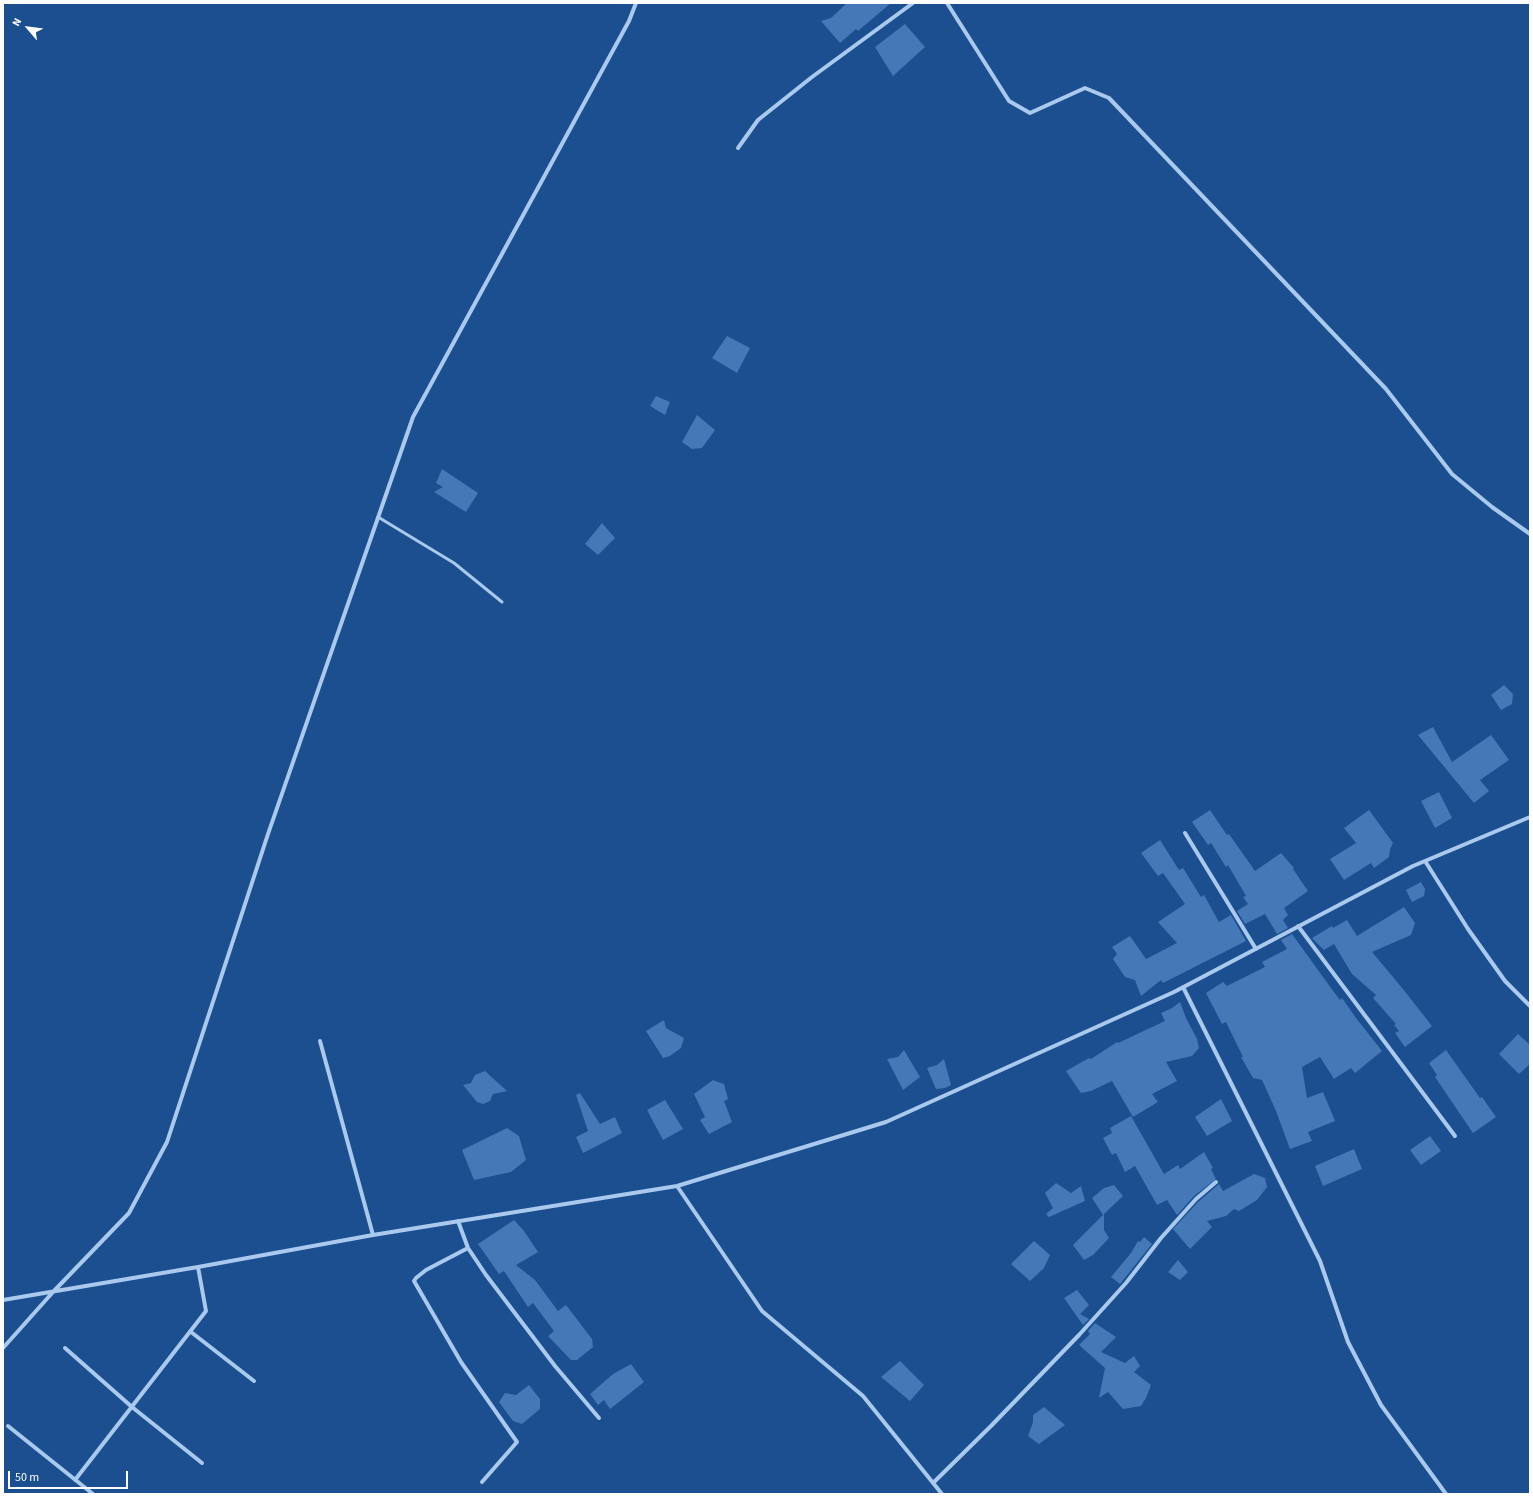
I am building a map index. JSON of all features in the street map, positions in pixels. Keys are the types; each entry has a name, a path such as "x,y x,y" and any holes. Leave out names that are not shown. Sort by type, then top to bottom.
{"street":[{"path":"3,1348 53,1292 129,1213 167,1142 268,834 413,417 629,21 636,3"},
{"path":"738,148 758,120 812,77 913,3"},
{"path":"947,3 1009,101 1030,113 1085,88 1109,98 1386,389 1452,474 1492,508 1530,534"},
{"path":"3,1300 198,1267 373,1235 677,1186 886,1122 1183,987 1413,866 1530,817"},
{"path":"1185,833 1256,948"},
{"path":"1425,861 1468,929 1505,981 1530,1006"},
{"path":"1298,926 1454,1136"},
{"path":"1183,987 1320,1260 1348,1342 1381,1405 1446,1494"},
{"path":"320,1042 373,1235"},
{"path":"933,1483 991,1426 1079,1335 1126,1283 1196,1199 1216,1182"},
{"path":"677,1186 762,1311 863,1396 942,1494"},
{"path":"458,1221 468,1248 486,1275 555,1366 599,1418"},
{"path":"468,1248 426,1270 414,1281 461,1362 517,1442 482,1482"},
{"path":"75,1480 206,1311 198,1267"},
{"path":"191,1332 254,1380"},
{"path":"65,1348 132,1407 202,1463"},
{"path":"8,1426 92,1494"}],"lane":[{"path":"378,517 454,563 502,602"}],"building":[{"path":"847,3 891,3 858,31 856,29 840,43 821,21 831,18"},
{"path":"905,24 925,47 893,76 875,47"},
{"path":"727,336 750,348 737,373 712,358"},
{"path":"656,396 670,402 665,415 650,406"},
{"path":"697,415 715,430 702,448 692,449 682,442"},
{"path":"442,469 478,493 466,512 434,492 443,487 436,483"},
{"path":"602,523 615,538 598,555 585,544"},
{"path":"1504,685 1513,694 1512,704 1501,710 1491,695"},
{"path":"1433,727 1452,762 1491,735 1509,760 1480,780 1489,791 1474,803 1418,735"},
{"path":"1439,792 1452,818 1435,828 1421,801"},
{"path":"1210,810 1255,871 1281,853 1294,868 1293,869 1308,891 1284,908 1288,915 1283,920 1288,928 1277,934 1265,914 1245,924 1237,911 1248,904 1243,897 1246,896 1228,865 1226,867 1211,843 1208,845 1192,822"},
{"path":"1369,810 1393,843 1390,849 1389,857 1374,868 1371,863 1344,880 1330,859 1356,843 1344,828"},
{"path":"1160,840 1179,870 1183,868 1201,897 1204,895 1219,922 1231,915 1246,941 1163,983 1161,980 1141,996 1135,980 1125,977 1113,959 1117,954 1112,947 1130,936 1146,959 1177,943 1158,922 1185,904 1163,873 1158,876 1141,853"},
{"path":"1421,882 1425,889 1424,896 1412,902 1406,890"},
{"path":"1404,907 1415,923 1411,935 1372,952 1432,1026 1405,1047 1395,1033 1399,1031 1394,1025 1396,1024 1373,998 1376,995 1352,974 1334,944 1324,950 1312,938 1332,926 1333,928 1347,920 1357,936"},
{"path":"1292,934 1340,1000 1342,998 1382,1051 1355,1073 1351,1068 1334,1079 1320,1057 1302,1067 1307,1098 1323,1092 1335,1121 1308,1132 1312,1141 1290,1149 1276,1111 1262,1080 1253,1078 1241,1057 1243,1057 1226,1022 1222,1024 1206,993 1223,982 1227,986 1265,967 1262,962 1287,949 1281,940"},
{"path":"1180,1002 1186,1018 1197,1039 1199,1048 1192,1056 1166,1062 1177,1081 1152,1094 1158,1102 1133,1117 1112,1081 1091,1091 1081,1093 1066,1071 1089,1058 1091,1059 1117,1042 1118,1043 1165,1021 1161,1013"},
{"path":"664,1020 666,1028 684,1038 681,1048 670,1056 663,1058 646,1031"},
{"path":"1518,1034 1530,1045 1530,1064 1519,1074 1499,1054"},
{"path":"904,1050 920,1077 903,1090 887,1059 898,1057"},
{"path":"1446,1050 1480,1098 1482,1097 1496,1117 1473,1133 1435,1077 1437,1075 1429,1063"},
{"path":"944,1059 951,1085 945,1088 936,1089 927,1068 937,1065"},
{"path":"485,1071 507,1091 493,1094 490,1101 483,1104 477,1102 463,1085 471,1083 475,1075"},
{"path":"713,1080 724,1084 728,1099 724,1101 732,1122 709,1134 700,1120 705,1117 694,1094"},
{"path":"580,1093 600,1124 615,1117 622,1133 583,1153 576,1137 588,1131 576,1095"},
{"path":"1221,1099 1232,1121 1207,1136 1195,1117"},
{"path":"665,1100 683,1129 663,1140 647,1110"},
{"path":"1131,1116 1164,1174 1178,1165 1180,1169 1204,1152 1213,1168 1211,1169 1216,1179 1194,1196 1177,1215 1167,1200 1157,1205 1135,1166 1125,1172 1116,1153 1112,1155 1103,1138 1112,1133 1110,1128"},
{"path":"507,1128 519,1136 526,1160 511,1172 474,1180 462,1150"},
{"path":"1430,1136 1441,1151 1421,1165 1410,1150"},
{"path":"1354,1149 1362,1169 1323,1186 1315,1166"},
{"path":"1254,1174 1265,1178 1267,1187 1257,1200 1239,1211 1234,1209 1226,1216 1207,1221 1212,1227 1190,1249 1173,1229 1198,1202 1219,1184 1223,1191"},
{"path":"1056,1183 1071,1193 1081,1186 1085,1201 1049,1217 1046,1214 1053,1208 1045,1193"},
{"path":"1114,1185 1123,1196 1103,1215 1092,1198 1104,1188"},
{"path":"1104,1214 1104,1230 1109,1238 1093,1255 1084,1260 1073,1245"},
{"path":"514,1220 524,1231 538,1252 516,1265 535,1280 558,1311 566,1305 592,1339 593,1347 577,1360 571,1360 548,1336 554,1331 533,1303 528,1307 504,1271 499,1274 478,1244"},
{"path":"1144,1237 1152,1244 1120,1284 1111,1277 1131,1253 1138,1241 1140,1242"},
{"path":"1034,1241 1050,1255 1044,1268 1030,1281 1011,1264"},
{"path":"1178,1260 1188,1272 1180,1280 1168,1272"},
{"path":"1077,1290 1089,1305 1080,1314 1089,1319 1083,1325 1064,1298"},
{"path":"1095,1323 1116,1337 1101,1352 1125,1363 1134,1356 1140,1366 1134,1372 1151,1385 1141,1406 1123,1409 1108,1392 1099,1398 1105,1368 1079,1345 1090,1334 1088,1331"},
{"path":"900,1361 924,1385 910,1401 881,1377"},
{"path":"631,1364 644,1382 610,1409 604,1400 598,1405 590,1394 613,1374"},
{"path":"529,1385 540,1399 540,1409 522,1424 513,1421 499,1402 505,1393 516,1395"},
{"path":"1044,1407 1065,1425 1039,1444 1028,1436 1033,1422 1033,1415"}]}
